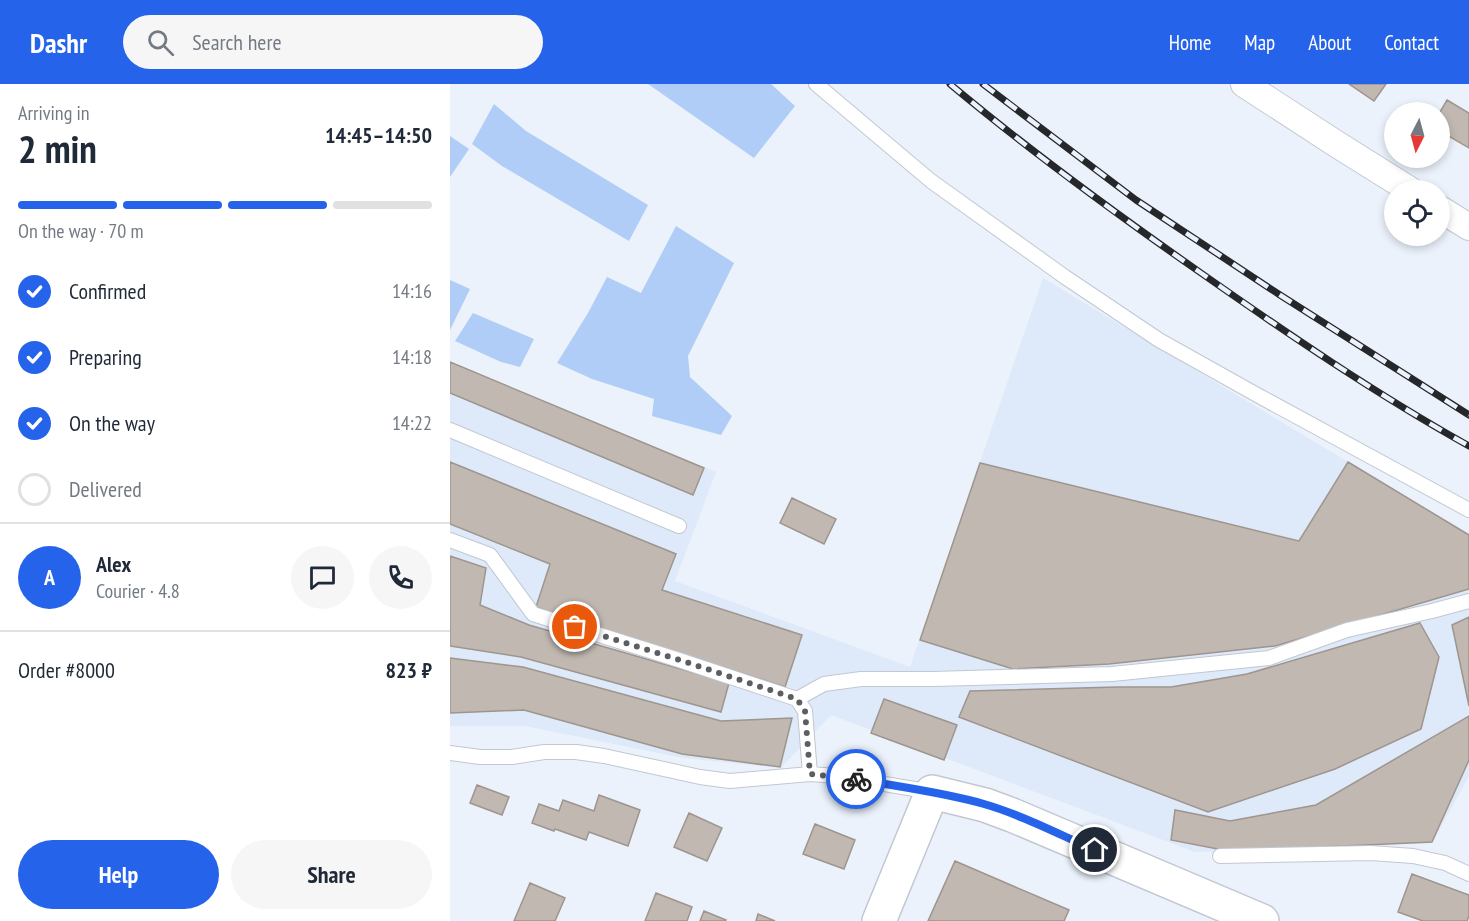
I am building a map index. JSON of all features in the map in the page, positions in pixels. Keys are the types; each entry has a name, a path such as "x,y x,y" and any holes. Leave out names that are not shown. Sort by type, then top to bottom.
{"street":[{"path":"1244,84 1394,180"},
{"path":"1450,215 1469,227"},
{"path":"879,921 932,792 1012,814 1262,921"}],"lane":[{"path":"816,84 932,181 1065,277 1159,340 1469,510"},
{"path":"450,430 679,525"},
{"path":"450,540 490,555 533,614 797,699 805,711 810,774"},
{"path":"797,699 824,684 861,679 1112,674 1269,658 1347,630 1469,601"},
{"path":"450,753 480,757 512,757 544,752 576,752 730,781 810,774 837,776 932,792"},
{"path":"1220,856 1392,854 1445,863 1469,874"}],"shaded area":[{"path":"648,84 771,84 795,106 754,158"},
{"path":"494,104 526,131 648,205 629,241 502,166 472,144"},
{"path":"450,136 469,149 450,177"},
{"path":"676,226 734,263 688,356 690,377 732,416 721,435 652,416 654,399 592,379 557,363 607,277 641,293"},
{"path":"1043,278 1469,535 1469,776 1432,843 1195,852 831,715 781,768 683,758 525,726 450,726 450,362 716,472 675,581 910,667"},
{"path":"450,280 470,289 450,330"},
{"path":"473,313 534,339 520,367 501,362 455,341"}],"building":[{"path":"1349,84 1386,84 1374,101"},
{"path":"1447,100 1469,113 1469,148 1450,137 1450,102 1446,102"},
{"path":"450,362 704,468 693,495 450,393"},
{"path":"450,462 676,554 662,590 802,635 785,687 536,607 550,564 450,524"},
{"path":"1348,462 1469,535 1469,589 1275,646 1109,664 1013,669 920,640 980,463 1299,541"},
{"path":"792,498 836,519 824,544 780,523"},
{"path":"450,556 486,568 480,605 529,625 729,683 721,712 521,657 450,646"},
{"path":"1469,617 1469,706 1452,625"},
{"path":"1420,623 1439,657 1421,729 1335,769 1208,812 959,717 970,691 1171,687 1247,674"},
{"path":"450,658 523,667 721,721 792,718 780,767 682,754 524,710 450,713"},
{"path":"884,699 957,725 944,760 871,733"},
{"path":"1469,716 1469,760 1432,842 1228,851 1171,840 1175,810 1230,821 1316,805"},
{"path":"477,785 509,797 502,815 470,803"},
{"path":"599,795 640,810 628,846 589,832 586,840 532,823 539,804 559,811 563,800 594,811"},
{"path":"689,813 722,828 707,861 674,847"},
{"path":"815,824 855,840 844,869 803,854"},
{"path":"955,861 1069,910 1064,921 928,921"},
{"path":"1412,874 1469,895 1467,921 1423,921 1398,912"},
{"path":"530,883 565,898 555,921 514,921"},
{"path":"656,893 692,907 687,921 645,921"},
{"path":"704,911 726,920 700,921"},
{"path":"758,914 775,921 756,921"}],"railway":[{"path":"950,84 1073,181 1234,296 1366,384 1469,446"},
{"path":"983,84 1136,200 1469,415"}],"way so far":[{"path":"575,627 797,699 805,711 810,774 856,779"}],"route":[{"path":"856,779 946,795 985,805 1012,814 1095,850"}]}
